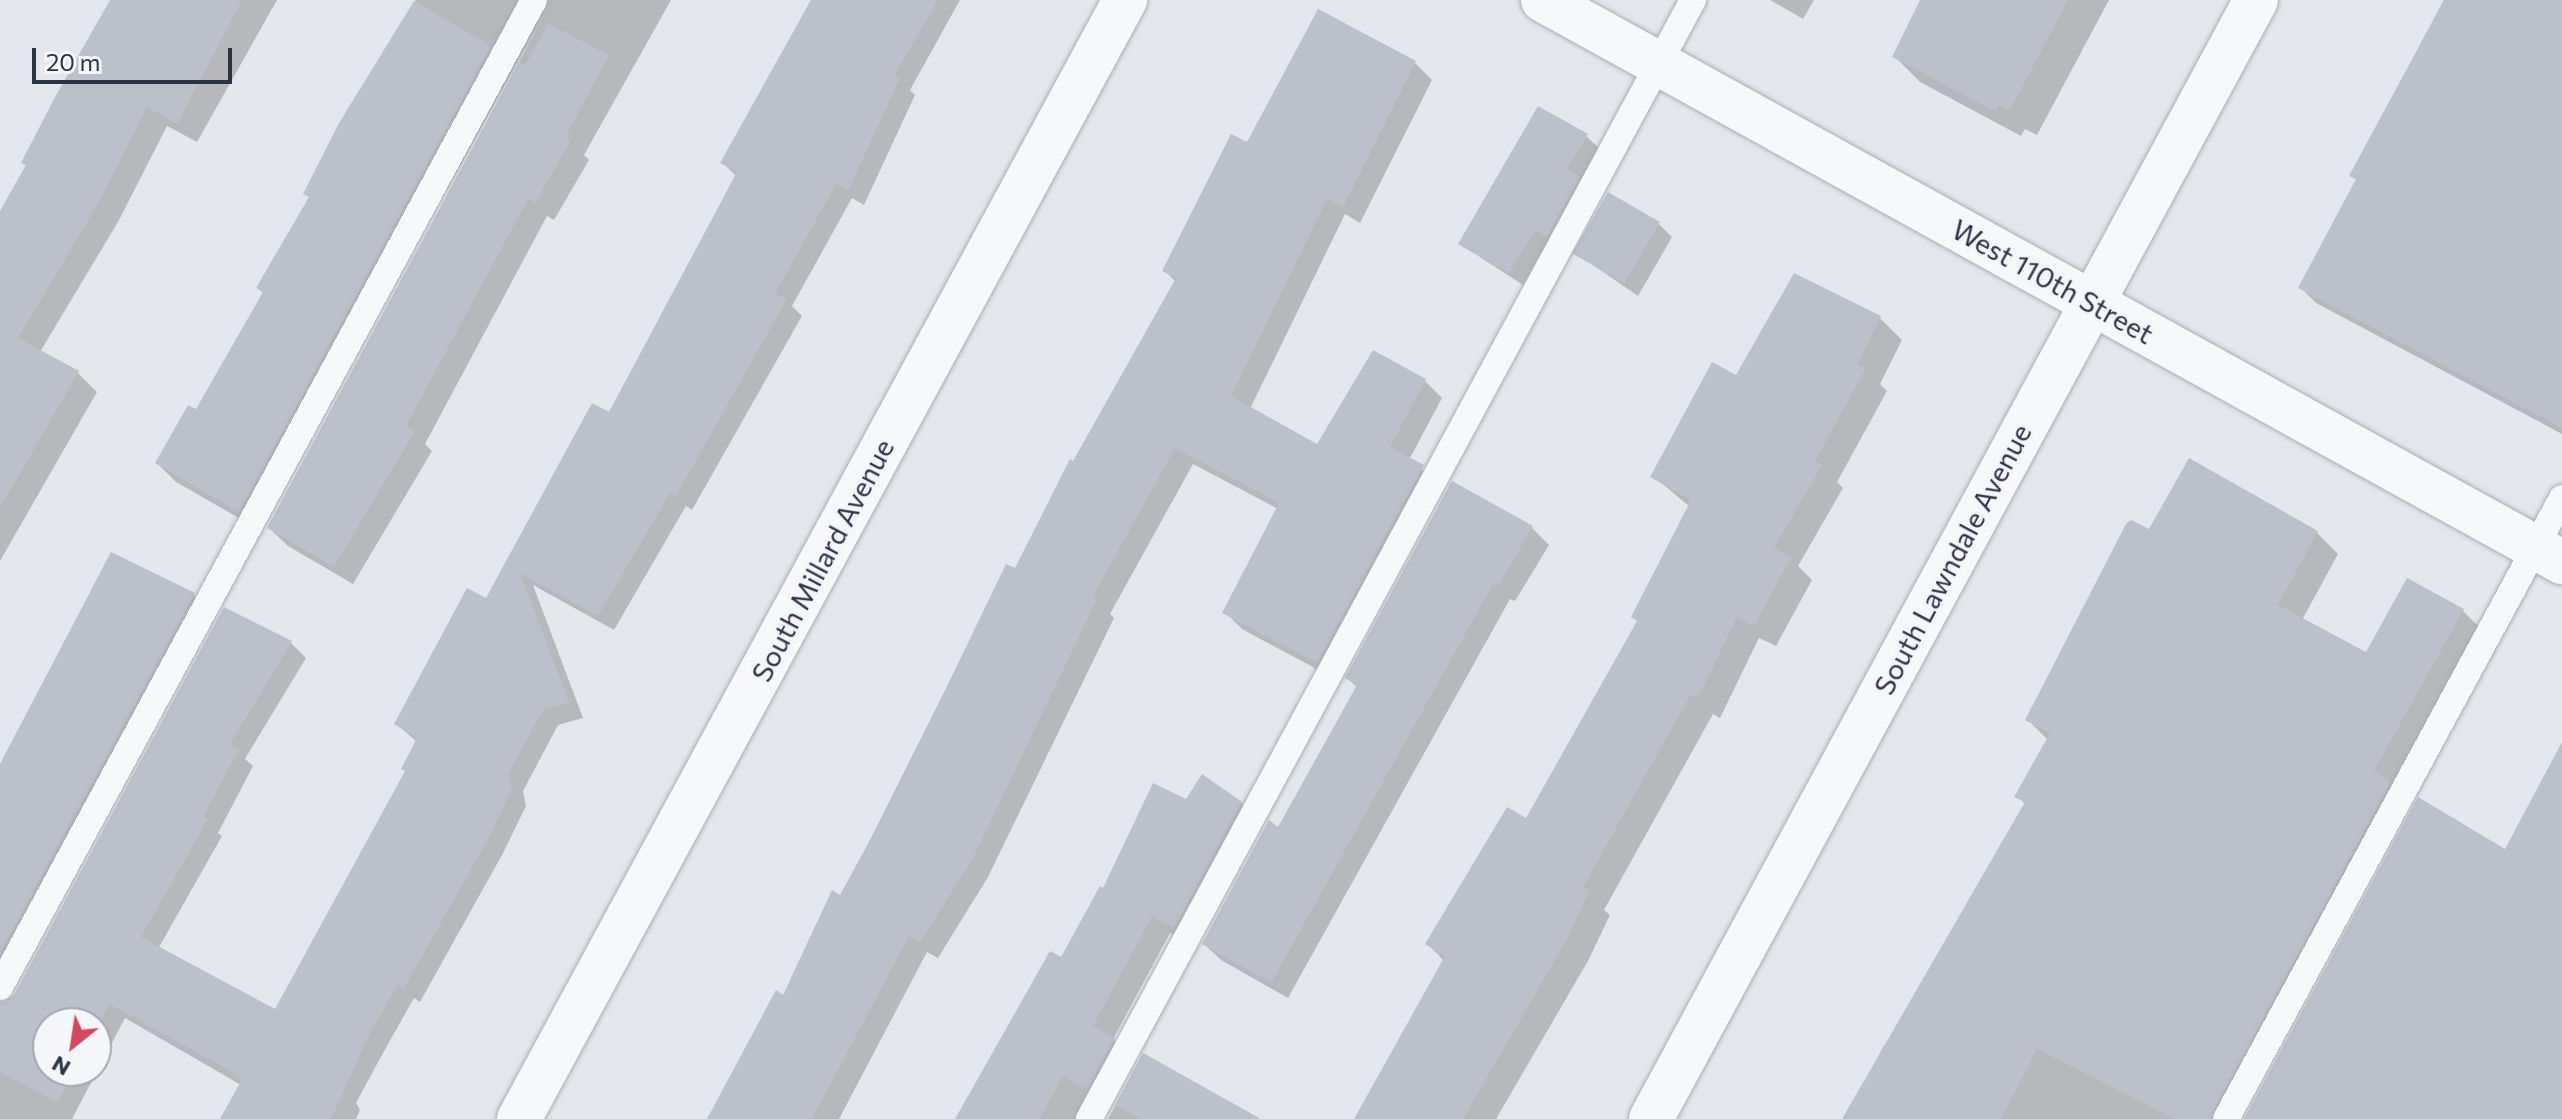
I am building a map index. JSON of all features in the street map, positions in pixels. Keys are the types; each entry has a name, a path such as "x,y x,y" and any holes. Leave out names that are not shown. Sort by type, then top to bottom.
{"street":[{"name":"South Millard Avenue","path":"519,1119 1125,0"},
{"name":"West 110th Street","path":"1543,0 2549,554"},
{"name":"South Lawndale Avenue","path":"1651,1119 2256,0"}],"lane":[{"path":"0,987 534,0"},
{"path":"1089,1119 1693,0"},
{"path":"2226,1119 2549,554 2562,498"}],"building":[{"path":"110,0 242,0 177,124 147,107 99,202 18,338 79,371 0,508 0,211 26,165 21,163 55,97"},
{"path":"811,0 938,0 894,76 900,78 848,191 836,184 775,294 787,299 676,496 670,493 598,616 520,573 569,702 543,710 508,774 512,789 488,839 404,988 398,984 368,1037 331,1119 220,1119 241,1081 236,1074 109,1004 108,1007 32,1007 32,1087 66,1087 58,1102 0,1072 0,1003 14,995 224,607 292,641 230,744 239,749 203,817 208,819 141,937 275,1009 405,771 401,769 417,738 394,724 467,588 486,598 592,403 609,412 737,172 720,163"},
{"path":"1920,0 2068,0 2010,110 1999,105 1995,111 1892,57"},
{"path":"2444,0 2562,0 2562,428 2298,288 2356,179 2349,176"},
{"path":"414,1 491,46 239,512 155,463 188,405 196,409 263,292 256,288 309,197 303,194 339,123"},
{"path":"1318,9 1416,61 1343,207 1327,199 1231,396 1317,444 1373,350 1426,379 1390,447 1424,465 1317,663 1222,613 1279,503 1175,448 1093,596 1097,599 972,860 920,942 909,936 812,1119 707,1119 776,990 783,995 832,890 840,895 896,792 1006,564 1015,568 1070,459 1073,461 1176,278 1162,271 1231,134 1247,142"},
{"path":"548,24 609,55 566,136 571,140 535,203 528,199 406,426 415,431 334,567 267,528 519,62 525,66"},
{"path":"1538,106 1588,134 1567,168 1580,176 1547,237 1535,230 1509,273 1458,244"},
{"path":"1608,192 1660,222 1624,283 1572,253"},
{"path":"1794,273 1881,316 1857,365 1866,368 1815,461 1822,465 1774,548 1791,557 1754,626 1737,617 1698,698 1691,694 1583,887 1589,892 1567,939 1463,1119 1354,1119 1445,956 1425,944 1507,807 1526,818 1637,621 1631,617 1691,500 1650,477 1712,362 1736,375"},
{"path":"2189,458 2318,531 2278,605 2366,652 2407,578 2464,609 2374,771 2391,781 2210,1119 2174,1119 2037,1049 2001,1119 1842,1119 2025,802 2014,797 2050,733 2025,720 2126,524 2131,520 2149,529"},
{"path":"1452,481 1533,526 1498,586 1493,584 1271,983 1202,944 1269,820 1278,827 1357,685 1345,678"},
{"path":"111,552 195,593 0,953 0,764"},
{"path":"2562,742 2562,1119 2244,1119 2418,797 2505,849"},
{"path":"1202,774 1242,802 1174,928 1152,916 1093,1026 1115,1038 1087,1089 1063,1076 1039,1119 955,1119 1050,951 1061,957 1100,886 1103,888 1153,783 1186,799"},
{"path":"1143,1053 1261,1119 1140,1119 1115,1105"}]}
